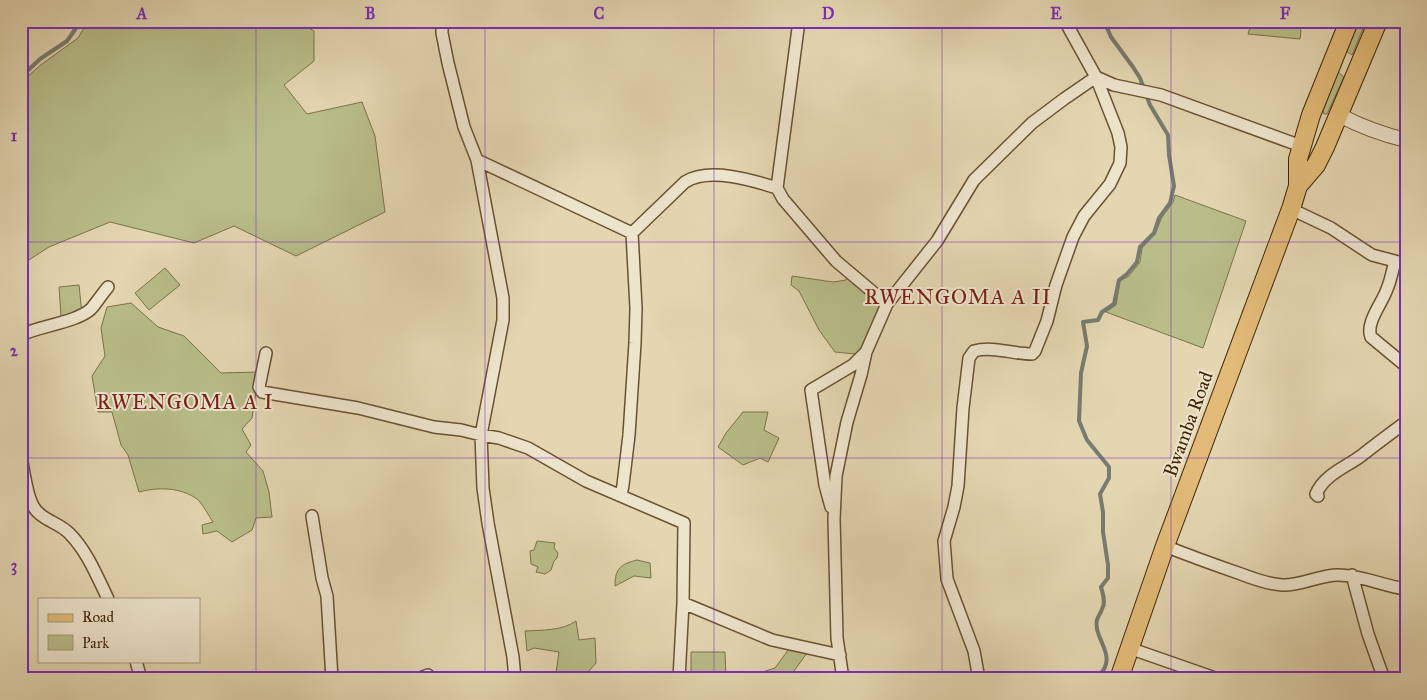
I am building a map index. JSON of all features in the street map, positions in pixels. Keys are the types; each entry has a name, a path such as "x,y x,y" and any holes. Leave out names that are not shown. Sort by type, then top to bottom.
{"main road":[{"name":"Bwamba Road","path":"1118,679 1165,546 1291,209 1298,186 1298,159 1301,146 1311,115 1349,21"},
{"name":"Bwamba Road","path":"1298,186 1316,164 1325,147 1378,21"}],"street":[{"path":"442,21 442,33 448,63 464,127 477,160 504,298 504,311 482,436 483,488 513,657 515,679"},
{"path":"799,21 777,188 836,261 887,304"},
{"path":"979,679 974,651 947,580 944,558 944,541 958,486 963,408 970,358 974,351 981,349 1032,354 1038,347 1056,285 1073,237 1084,216 1110,184 1120,163 1121,148 1118,133 1096,77 1065,21"},
{"path":"1096,77 1114,85 1153,92 1301,146"},
{"path":"843,679 837,638 834,519 836,476 847,422 862,375 866,352 887,304 937,241 974,180 1032,124 1096,77"},
{"path":"1339,114 1355,124 1383,135 1406,140"},
{"path":"477,160 632,233"},
{"path":"621,496 624,485 629,435 636,343 632,233 685,182 693,177 707,175 729,176 761,182 777,188"},
{"path":"1291,209 1331,228 1372,255 1400,263 1372,322 1369,334 1406,366"},
{"path":"21,335 84,314 108,287"},
{"path":"834,519 825,485 811,390 853,365 866,352"},
{"path":"266,353 259,387 262,392 358,408 434,427 461,430 482,436 499,438 528,448 586,482 684,523 680,679"},
{"path":"1318,496 1316,494 1322,483 1406,422"},
{"path":"21,457 27,507 62,526 81,547 107,598"},
{"path":"312,516 322,578 327,596 332,679"},
{"path":"1165,546 1259,580 1282,585 1324,576 1352,575 1406,589"},
{"path":"1352,575 1368,634 1384,679"},
{"path":"683,603 772,640 840,655"},
{"path":"1129,648 1218,679"},
{"path":"136,662 141,679"}],"green space":[{"path":"88,21 303,21 302,24 314,31 314,61 284,85 307,114 362,102 375,136 385,212 296,256 234,226 194,243 110,222 49,247 21,265 21,82 78,38"},
{"path":"1252,21 1297,21 1301,31 1300,39 1248,34"},
{"path":"1358,21 1366,21 1352,55 1346,51"},
{"path":"1337,71 1344,77 1327,114 1324,114 1323,110"},
{"path":"1175,195 1246,221 1203,348 1106,312 1116,305 1120,281 1129,276 1140,262 1142,248 1155,234 1162,217 1173,202"},
{"path":"165,268 180,285 149,310 135,293"},
{"path":"854,268 889,298 865,355 835,352 819,330 799,291 791,285 792,276 833,282 846,280"},
{"path":"79,285 82,314 61,316 59,287"},
{"path":"131,303 158,327 184,336 221,373 259,372 252,418 242,429 251,445 246,452 263,471 269,492 272,517 256,518 252,530 232,542 217,531 203,534 202,525 213,522 199,501 190,495 169,489 139,492 128,455 121,445 112,412 98,412 92,376 105,356 101,328 107,307"},
{"path":"743,412 768,412 764,430 779,438 768,462 760,458 743,465 718,447 726,433"},
{"path":"537,541 555,543 554,548 558,553 551,570 545,574 536,572 538,567 531,564 530,551 534,550"},
{"path":"637,560 650,563 651,578 634,576 615,586 616,575 620,568 627,563"},
{"path":"576,621 579,640 595,638 596,663 582,679 556,673 559,652 534,648 527,651 525,631 565,627"},
{"path":"794,642 807,653 789,678 741,679 775,668"},
{"path":"691,652 725,652 726,679 691,675"}],"waterway":[{"path":"21,77 40,59 67,41 81,21"},
{"path":"1092,679 1102,672 1107,659 1098,633 1097,619 1104,604 1101,587 1108,578 1100,494 1109,478 1109,467 1087,440 1079,421 1081,373 1087,346 1083,322 1098,320 1102,312 1114,304 1119,280 1137,262 1140,247 1154,233 1159,218 1170,203 1174,186 1168,135 1150,105 1140,78 1111,37 1104,21"}],"district":[{"name":"RWENGOMA A II","path":"958,297"},
{"name":"RWENGOMA A I","path":"185,402"}]}
